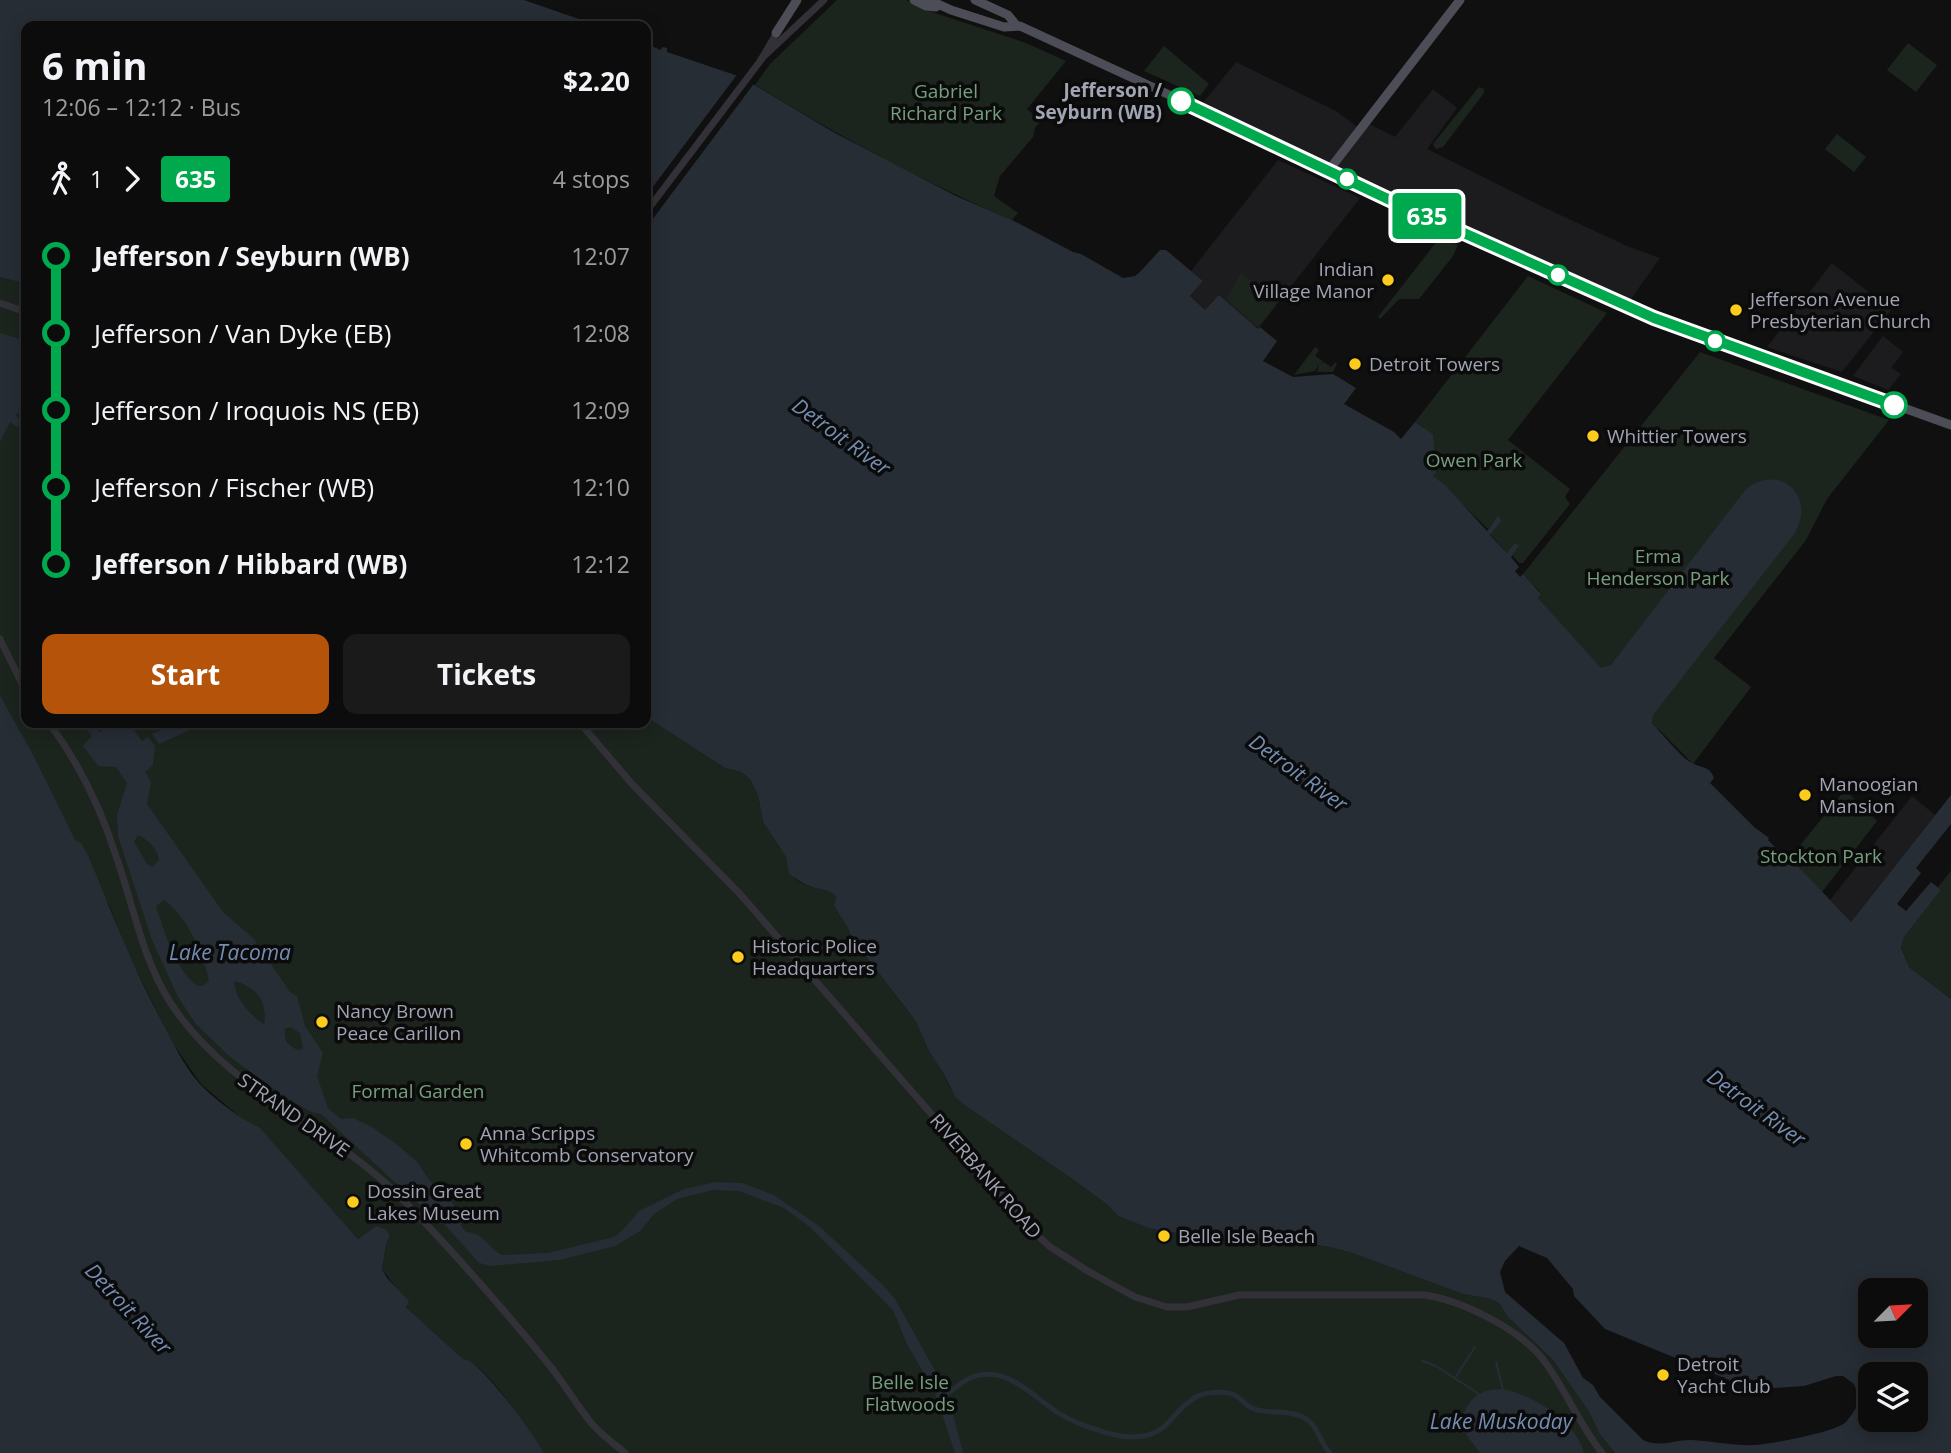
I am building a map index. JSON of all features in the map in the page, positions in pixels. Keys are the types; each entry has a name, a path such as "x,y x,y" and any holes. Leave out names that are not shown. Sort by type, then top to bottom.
{"main road":[{"path":"776,33 799,0"},
{"path":"915,0 926,6 946,8"},
{"path":"929,0 1004,27 1016,25"},
{"path":"975,0 1008,15 1016,25 1654,318 1951,425"},
{"path":"1329,170 1460,0"}],"street":[{"path":"761,60 824,0"},
{"path":"651,205 761,60 776,33"},
{"path":"0,303 21,310"},
{"path":"0,639 21,682"},
{"name":"STRAND DRIVE","path":"52,728 70,753 85,782 115,851 150,963 169,1001 188,1027 212,1055 234,1073 348,1152 394,1192 471,1274 547,1362 595,1427 625,1453"},
{"name":"RIVERBANK ROAD","path":"584,728 632,784 740,894 1026,1222 1060,1255 1135,1297 1174,1308 1240,1295 1425,1295 1456,1304 1500,1325 1538,1353 1602,1453"}],"shaded area":[{"path":"1236,62 1336,111 1360,129 1365,122 1395,137 1433,89 1457,108 1427,149 1539,205 1627,246 1660,258 1626,306 1198,109"},
{"path":"1278,160 1360,198 1258,329 1219,296 1205,310 1190,296 1203,281 1191,271"},
{"path":"1832,263 1891,310 1842,372 1767,347"},
{"path":"1883,336 1903,352 1891,368 1901,374 1888,390 1853,376"},
{"path":"1912,796 1935,815 1851,922 1830,900"}],"green space":[{"name":"Gabriel Richard Park","path":"837,0 906,0 923,9 1026,43 1066,61 1027,109 1041,121 1035,128 1033,137 1000,176 994,196 1018,213 1012,220 881,157 755,85 770,64"},
{"path":"1908,43 1937,65 1916,92 1887,70"},
{"path":"1164,46 1209,84 1200,96 1144,71"},
{"path":"1479,87 1484,89 1484,93 1443,147 1436,149 1433,144"},
{"path":"1837,134 1866,157 1854,172 1825,149"},
{"path":"1441,236 1458,245 1453,256 1419,299 1399,299 1380,319 1378,317"},
{"path":"1241,273 1275,300 1281,292 1284,294 1258,327 1226,299"},
{"name":"Owen Park","path":"1528,276 1607,313 1508,440 1570,489 1565,497 1570,504 1523,563 1519,563 1512,555 1519,546 1507,553 1490,534 1502,519 1498,517 1488,529 1433,476 1433,434 1415,422"},
{"path":"0,277 21,283 21,728 651,728 651,720 725,768 741,772 750,779 758,795 763,822 786,857 790,874 799,882 833,892 836,896 834,906 851,937 915,1020 949,1086 964,1105 1068,1176 1108,1205 1118,1216 1148,1228 1330,1247 1463,1294 1491,1299 1500,1304 1507,1316 1553,1360 1589,1412 1599,1433 1615,1453 544,1453 490,1379 472,1363 463,1359 406,1307 382,1269 390,1236 386,1229 376,1226 358,1239 259,1128 245,1121 201,1084 174,1045 127,952 110,907 33,754 0,695"},
{"path":"1315,347 1319,350 1315,356 1323,361 1321,364 1324,362 1331,367 1337,363 1333,372 1317,372 1319,364 1315,371 1294,375"},
{"name":"Erma Henderson Park","path":"1700,352 1889,420 1827,499 1806,540 1714,658 1751,687 1693,764 1595,665 1538,598 1541,593 1523,574"},
{"name":"Stockton Park","path":"1845,790 1877,821 1822,892 1788,860"},
{"path":"1951,871 1951,999 1909,967 1901,946 1904,937 1941,890 1938,887"}],"water":[{"path":"0,0 524,0 585,21 21,21 21,283 0,277"},
{"name":"Detroit River","path":"651,46 660,50 667,48 667,52 741,77 835,133 956,196 1081,254 1123,278 1135,276 1160,250 1166,250 1203,281 1190,296 1205,310 1219,295 1258,329 1260,327 1277,341 1263,361 1293,377 1333,374 1356,388 1344,404 1394,432 1401,439 1415,422 1433,434 1436,473 1433,476 1445,485 1487,531 1498,516 1502,520 1490,535 1507,553 1515,543 1519,546 1511,557 1519,567 1515,571 1520,577 1523,574 1541,594 1538,598 1601,668 1611,665 1746,489 1759,482 1782,481 1798,496 1801,506 1795,533 1653,715 1652,723 1687,760 1710,771 1714,778 1710,783 1754,827 1769,838 1788,860 1793,861 1851,922 1951,795 1951,824 1916,868 1921,873 1897,904 1906,911 1931,882 1941,890 1904,937 1901,947 1909,967 1951,999 1951,1453 1615,1453 1599,1433 1589,1412 1553,1360 1507,1316 1500,1304 1491,1299 1463,1294 1330,1247 1282,1240 1215,1238 1211,1235 1167,1232 1118,1216 1108,1205 964,1105 955,1096 915,1020 851,937 834,906 836,896 806,885 789,874 786,857 763,822 758,795 750,779 741,772 725,768 651,720","holes":["1519,1246 1547,1258 1573,1289 1574,1296 1605,1329 1739,1384 1772,1388 1804,1386 1843,1376 1854,1384 1858,1395 1858,1362 1928,1362 1928,1432 1858,1432 1858,1404 1848,1420 1840,1426 1788,1440 1748,1445 1691,1440 1655,1443 1643,1440 1600,1397 1593,1385 1583,1378 1564,1343 1505,1292 1500,1272 1505,1261"]},
{"path":"0,333 21,339 21,411 15,415 21,423 17,427 10,422 0,442"},
{"name":"Detroit River","path":"0,695 33,754 75,840 81,843 87,853 138,974 193,1075 219,1101 259,1127 358,1239 376,1226 386,1229 390,1236 382,1269 409,1301 406,1307 463,1359 481,1371 518,1415 544,1453 0,1453"},
{"name":"Lake Tacoma","path":"86,728 96,728 99,732 105,728 133,728 142,741 148,737 155,746 153,765 145,772 151,782 147,804 223,912 254,939 290,992 297,996 305,1026 323,1053 317,1076 328,1108 341,1119 353,1118 372,1127 418,1163 429,1180 453,1204 457,1212 454,1216 466,1232 482,1237 502,1255 548,1253 614,1237 639,1211 684,1189 716,1182 742,1183 774,1195 819,1226 895,1299 948,1394 963,1453 955,1453 935,1393 907,1344 893,1310 811,1228 784,1208 739,1191 713,1190 677,1199 654,1214 640,1231 615,1246 559,1260 491,1266 479,1263 447,1227 321,1114 311,1112 283,1096 229,1056 195,1023 178,997 152,940 118,836 117,815 127,783 116,767 98,766 83,746 92,736","holes":["138,835 146,840 158,855 159,860 152,867 147,864 134,842","164,900 180,915 198,947 209,980 203,986 190,980 177,961 156,906","234,981 249,987 259,996 264,1009 264,1024 244,1006","290,1027 300,1033 303,1048 298,1050 286,1040 285,1029"]},
{"path":"167,728 194,728 159,744 152,734"},
{"name":"Lake Muskoday","path":"1502,1389 1527,1397 1552,1411 1572,1431 1584,1453 1480,1453 1462,1429 1465,1412 1472,1399 1478,1395"}],"pier":[{"path":"739,72 756,81 651,221 651,189"}],"waterway":[{"path":"1455,1378 1475,1347"},
{"path":"1422,1361 1436,1366 1479,1394"},
{"path":"1496,1362 1503,1390"},
{"path":"943,1396 970,1378 995,1375 1018,1384 1060,1414 1075,1421 1104,1432 1131,1437 1154,1433 1199,1395 1228,1393 1254,1409 1290,1413 1304,1418 1313,1426 1330,1453"}],"bus line":[{"name":"635","path":"1181,101 1390,200 1654,318 1894,405"}],"place":[{"name":"Jefferson / Seyburn (WB)","path":"1181,101"},
{"name":"Indian Village Manor","path":"1388,280"},
{"name":"Jefferson Avenue Presbyterian Church","path":"1736,310"},
{"name":"Detroit Towers","path":"1355,364"},
{"name":"Whittier Towers","path":"1593,436"},
{"name":"Manoogian Mansion","path":"1805,795"},
{"name":"Historic Police Headquarters","path":"738,957"},
{"name":"Nancy Brown Peace Carillon","path":"322,1022"},
{"name":"Anna Scripps Whitcomb Conservatory","path":"466,1144"},
{"name":"Dossin Great Lakes Museum","path":"353,1202"},
{"name":"Belle Isle Beach","path":"1164,1236"},
{"name":"Detroit Yacht Club","path":"1663,1375"}],"park label":[{"name":"Formal Garden","path":"418,1091"},
{"name":"Belle Isle Flatwoods","path":"910,1393"}]}
